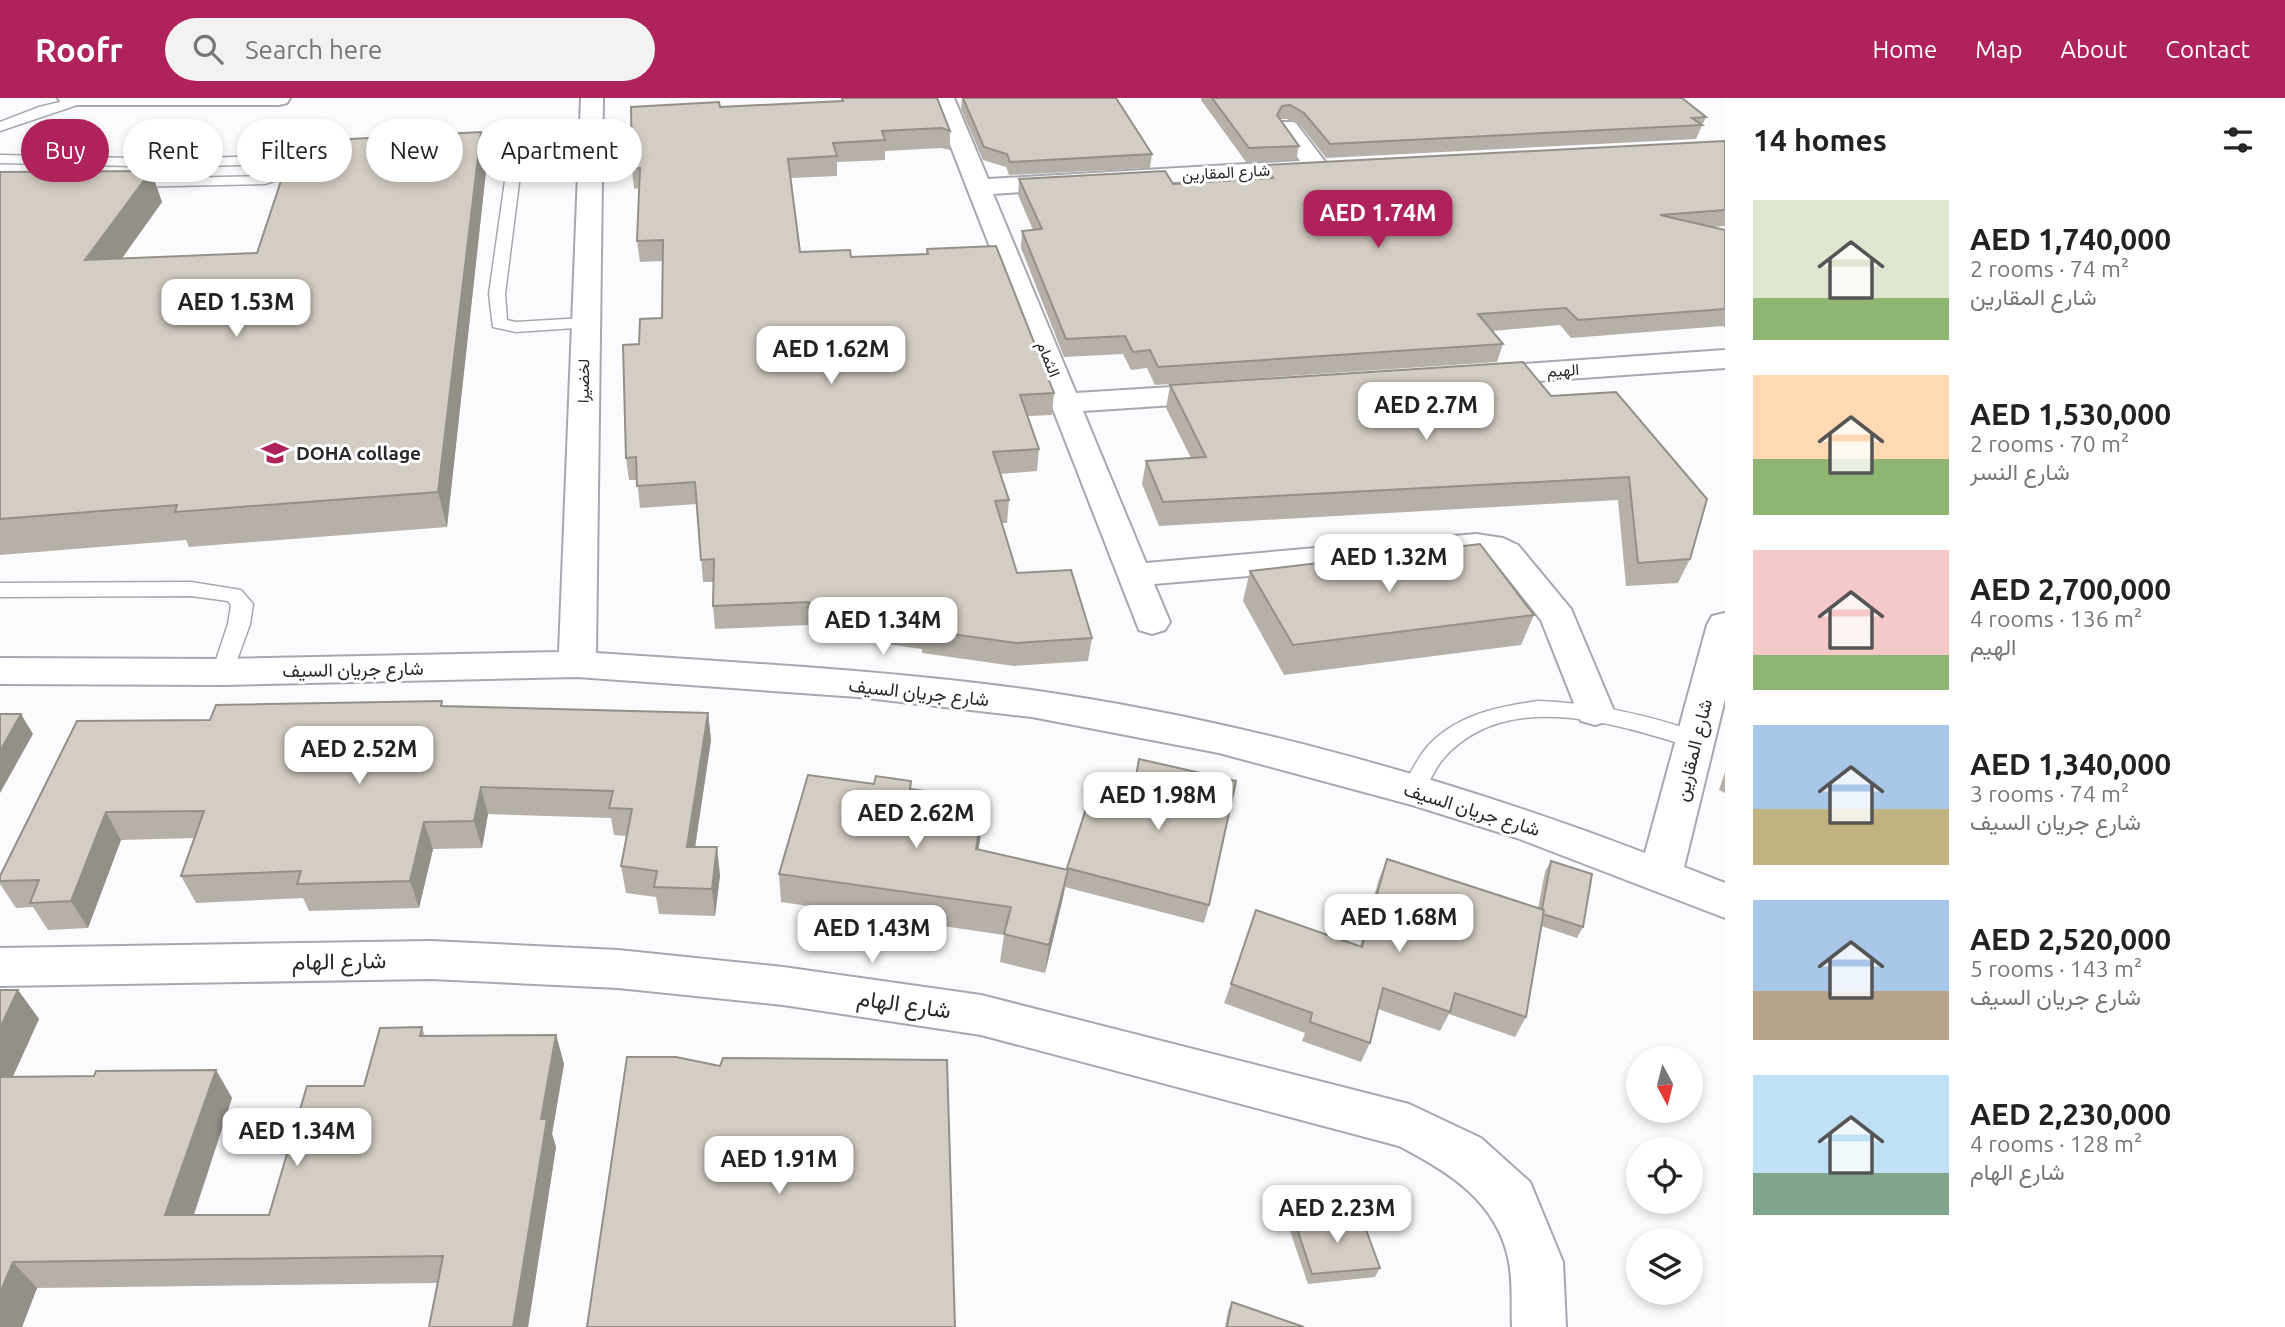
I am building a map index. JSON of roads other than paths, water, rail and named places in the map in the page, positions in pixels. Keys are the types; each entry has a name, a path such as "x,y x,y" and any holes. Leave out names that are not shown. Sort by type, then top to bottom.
{"street":[{"path":"69,98 279,98"},
{"name":"لخضيرا","path":"577,664 592,98"},
{"name":"الثمام","path":"943,98 1153,622"},
{"path":"1287,127 1317,167"},
{"name":"شارع المقارين","path":"979,187 1344,166"},
{"name":"الهيم","path":"1450,377 1725,359"},
{"path":"1066,403 1244,391"},
{"path":"1133,575 1476,545 1491,546 1507,553 1558,617 1595,712"},
{"name":"شارع المقارين","path":"1660,876 1725,625"},
{"name":"شارع جريان السيف","path":"0,671 223,672 577,664 858,684 1032,704 1219,738 1413,790 1531,826 1725,901"},
{"name":"شارع الهام","path":"0,967 430,960 484,962 618,969 783,986 981,1015 1409,1126 1463,1154 1512,1199 1536,1262 1539,1327"}],"lane":[{"path":"0,127 44,110 88,99"},
{"path":"463,154 493,153 512,161 514,167 497,294 499,323 516,327 584,323"},
{"path":"0,159 94,163 237,160"},
{"path":"112,183 237,181"},
{"path":"0,590 191,589 234,595 242,604 239,624 223,672"},
{"path":"1413,790 1422,768 1436,750 1454,735 1476,723 1502,715 1531,710 1595,712 1651,724 1695,740"}],"place":[{"name":"DOHA collage","path":"275,453"}]}
